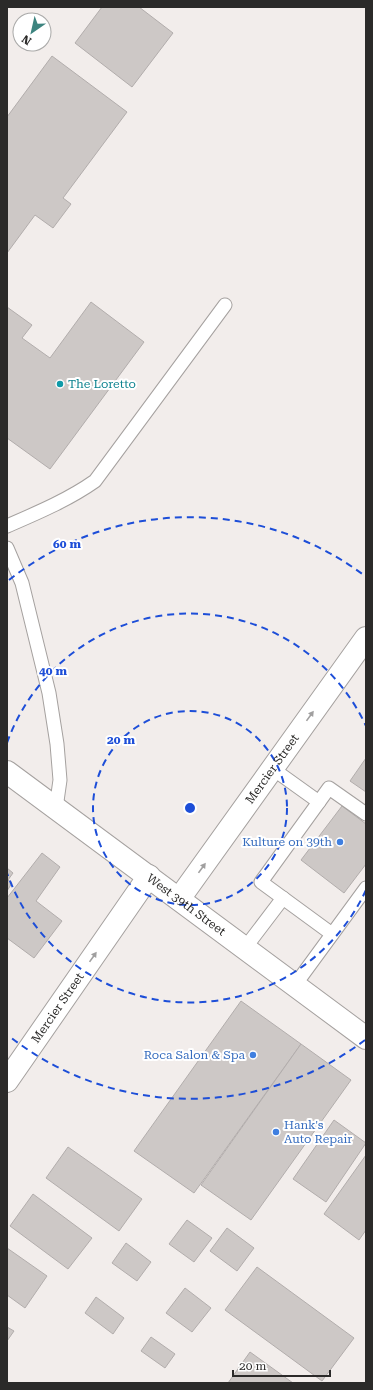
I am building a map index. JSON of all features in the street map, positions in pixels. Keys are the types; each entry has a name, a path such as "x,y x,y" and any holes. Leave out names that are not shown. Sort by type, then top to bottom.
{"street":[{"name":"Mercier Street","path":"179,899 366,638"},
{"name":"West 39th Street","path":"7,772 366,1038"},
{"name":"Mercier Street","path":"9,1075 149,876"}],"lane":[{"path":"7,526 75,494 94,481 226,305"},
{"path":"7,548 22,583 49,693 57,744 60,780 56,808"},
{"path":"273,769 319,802"},
{"path":"332,934 261,882 329,788 366,814"},
{"path":"295,985 366,888"},
{"path":"245,948 283,898"}],"building":[{"path":"102,7 139,7 173,33 132,87 75,43"},
{"path":"52,56 127,112 63,198 71,204 53,228 35,215 7,253 7,117"},
{"name":"The Loretto","path":"91,302 144,342 50,469 7,438 7,307 32,325 22,338 50,358"},
{"path":"366,758 366,792 350,781"},
{"name":"Kulture on 39th","path":"342,806 366,824 366,864 344,893 301,860"},
{"path":"42,853 60,867 36,901 62,921 34,958 7,938 7,898"},
{"path":"7,868 13,873 8,880 12,883 7,891"},
{"path":"241,1001 301,1044 194,1193 134,1151"},
{"name":"Hank's Auto Repair","path":"301,1044 351,1080 251,1220 201,1185"},
{"path":"334,1120 366,1143 326,1202 293,1179"},
{"path":"68,1147 142,1199 119,1231 46,1178"},
{"path":"366,1155 366,1230 359,1240 324,1214"},
{"path":"33,1194 92,1238 68,1269 10,1226"},
{"path":"187,1220 212,1238 194,1262 169,1244"},
{"path":"227,1228 254,1248 237,1271 210,1251"},
{"path":"126,1243 151,1262 137,1281 112,1263"},
{"path":"7,1248 47,1276 25,1308 7,1295"},
{"path":"257,1267 354,1338 322,1381 225,1310"},
{"path":"185,1288 211,1308 192,1332 166,1313"},
{"path":"96,1297 124,1318 113,1334 85,1313"},
{"path":"7,1327 14,1331 7,1341"},
{"path":"151,1337 175,1354 165,1368 141,1351"},
{"path":"250,1352 293,1383 228,1383"}],"place":[{"name":"The Loretto","path":"60,384"},
{"name":"Kulture on 39th","path":"340,842"},
{"name":"Roca Salon & Spa","path":"253,1055"},
{"name":"Hank's Auto Repair","path":"276,1132"}]}
